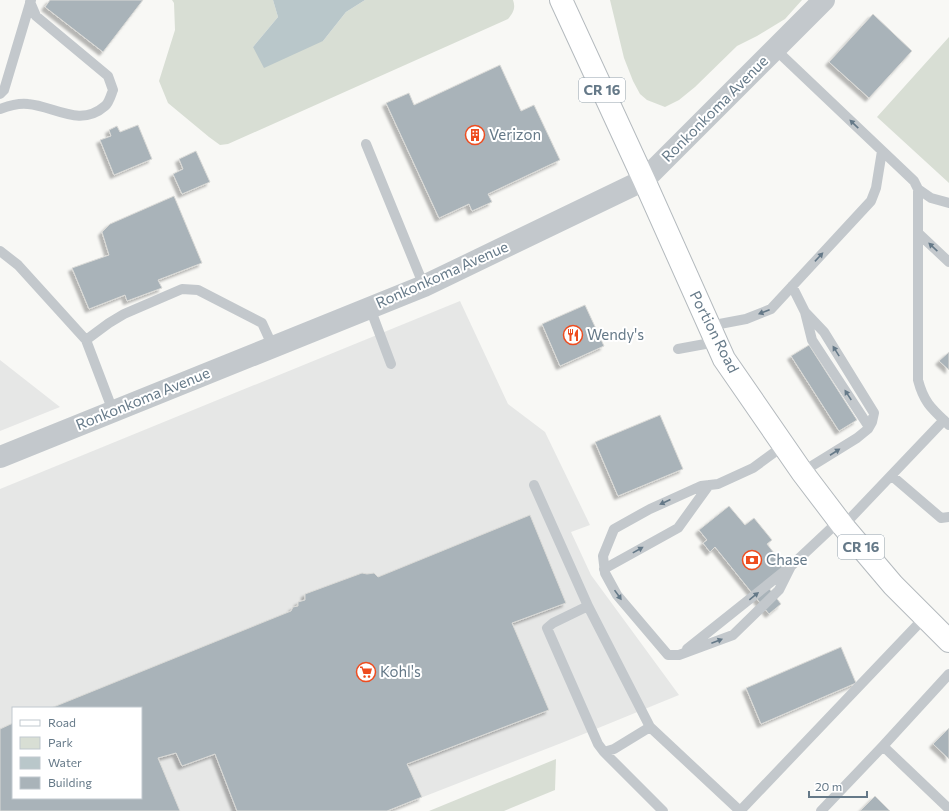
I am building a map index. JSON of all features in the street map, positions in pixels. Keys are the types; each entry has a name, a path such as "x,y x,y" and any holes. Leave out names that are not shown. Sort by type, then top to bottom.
{"main road":[{"name":"Portion Road","path":"561,0 724,359 783,446 841,524 893,585 949,641"}],"street":[{"name":"Ronkonkoma Avenue","path":"0,457 424,286 644,180 824,0"}],"lane":[{"path":"0,94 4,90 30,1"},
{"path":"0,109 27,104 78,117 90,115 106,106 113,90 108,76 36,16 30,1"},
{"path":"679,655 791,566 841,524 947,422 929,407 922,393 918,380 918,189 914,181 775,49"},
{"path":"366,144 424,286"},
{"path":"678,349 746,318 771,309 871,201 876,188 882,151"},
{"path":"918,189 931,198 949,203"},
{"path":"918,233 949,262"},
{"path":"0,251 18,265 86,340 113,411"},
{"path":"792,286 805,312 824,332 874,413 869,428 857,438 802,472"},
{"path":"86,340 124,314 182,289 198,290 262,323 273,347"},
{"path":"370,308 391,364"},
{"path":"783,446 753,468 718,484 705,485 650,509 614,529 603,556 605,573 617,595 668,655 679,655 733,635 779,590 791,566"},
{"path":"892,476 941,518 949,517"},
{"path":"534,485 588,606 650,727 740,811 925,617"},
{"path":"604,569 678,528 705,485"},
{"path":"588,606 553,623 547,628 598,744 604,752 663,811"},
{"path":"821,811 949,674"},
{"path":"604,752 614,749 650,727"},
{"path":"883,746 949,809"}],"shaded area":[{"path":"460,301 508,404 545,432 590,525 571,532 591,575 679,695 564,742 387,811 0,811 0,489"},
{"path":"0,360 60,407 0,431"}],"green space":[{"path":"172,0 273,0 278,17 253,47 323,41 346,12 365,0 513,0 514,8 508,19 228,144 220,145 168,103 159,81 175,30 174,3"},
{"path":"610,0 802,0 785,19 737,46 695,87 679,100 665,107 647,100 640,94 633,81 624,58"},
{"path":"949,37 949,183 877,117"},
{"path":"556,759 555,790 504,811 429,811"}],"water":[{"path":"273,0 365,0 346,12 323,41 264,68 253,47 278,17"}],"building":[{"path":"50,0 143,0 103,52 45,7"},
{"path":"873,14 912,51 869,98 829,62"},
{"name":"Verizon","path":"500,65 521,111 534,105 560,160 488,194 492,202 472,211 469,204 439,218 386,103 409,93 414,105"},
{"path":"138,125 152,159 114,175 100,140 111,136 109,130 117,126 120,132"},
{"path":"196,151 210,182 182,194 173,174 183,169 179,159"},
{"path":"174,196 202,263 158,280 162,288 127,301 125,295 89,309 72,268 109,255 102,232 110,224"},
{"name":"Wendy's","path":"585,305 604,346 560,366 542,324"},
{"path":"809,345 857,420 839,431 791,356"},
{"path":"949,352 949,370 939,361"},
{"path":"660,415 683,469 618,496 595,442"},
{"name":"Chase","path":"729,506 745,525 754,518 772,540 767,544 785,567 765,583 781,604 769,614 715,547 710,552 703,543 707,540 699,530"},
{"path":"530,515 566,603 512,623 549,710 407,764 422,797 387,811 237,811 215,754 182,766 176,753 158,758 180,811 0,811 0,729 12,723 12,799 142,799 142,707 53,707 291,611 293,607 298,606 298,602 305,600 305,594 362,573 374,573 378,577"},
{"path":"841,647 856,683 761,724 746,688"},
{"path":"949,728 949,759 933,744"},
{"path":"875,796 890,811 860,811"}],"place":[{"name":"Verizon","path":"475,135"},
{"name":"Wendy's","path":"573,335"},
{"name":"Chase","path":"752,560"},
{"name":"Kohl's","path":"366,672"}]}
